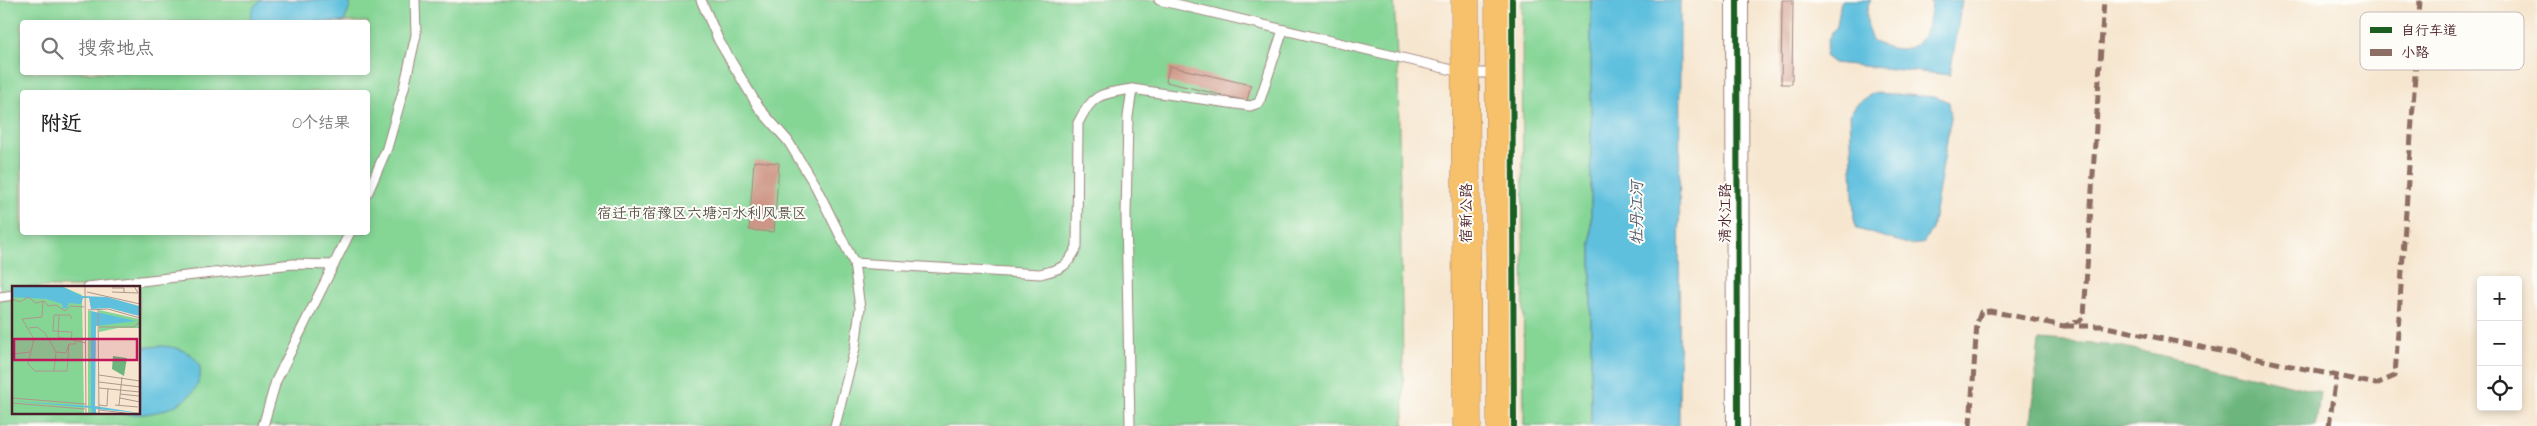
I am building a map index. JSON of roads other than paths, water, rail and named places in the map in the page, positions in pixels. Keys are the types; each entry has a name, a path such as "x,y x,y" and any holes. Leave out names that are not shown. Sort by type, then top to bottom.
{"highway":[{"name":"宿新公路","path":"1465,0 1467,426"},
{"path":"1499,0 1501,426"}],"street":[{"name":"清水江路","path":"1737,0 1738,426"}],"lane":[{"path":"370,187 387,148 404,88 416,35 415,0"},
{"path":"701,0 718,41 760,108 788,142 816,187 854,263 860,308 855,348 835,426"},
{"path":"1159,0 1171,1 1283,30 1465,73 1499,73"},
{"path":"854,263 1040,274 1060,270 1070,260 1078,247 1078,123 1086,108 1099,95 1132,89 1250,106 1259,103 1283,30"},
{"path":"1130,426 1126,216 1128,117 1132,89"},
{"path":"263,426 276,381 349,235"},
{"path":"96,286 293,264 334,265"}],"water":[{"path":"260,0 350,0 350,7 345,20 250,20 253,8"},
{"name":"牡丹江河","path":"1591,0 1680,0 1679,426 1591,426"},
{"path":"1841,0 1871,0 1867,15 1872,41 1886,47 1898,49 1908,48 1922,38 1930,17 1932,3 1930,0 1962,0 1950,75 1834,63 1825,56 1828,39 1837,26"},
{"path":"1873,93 1937,97 1949,102 1951,117 1932,229 1923,243 1911,245 1857,229 1854,219 1850,113 1857,104"},
{"path":"160,346 182,350 195,359 200,372 197,385 187,398 169,408 140,414 140,348"}],"park label":[{"name":"宿迁市宿豫区六塘河水利风景区","path":"702,213"}]}
